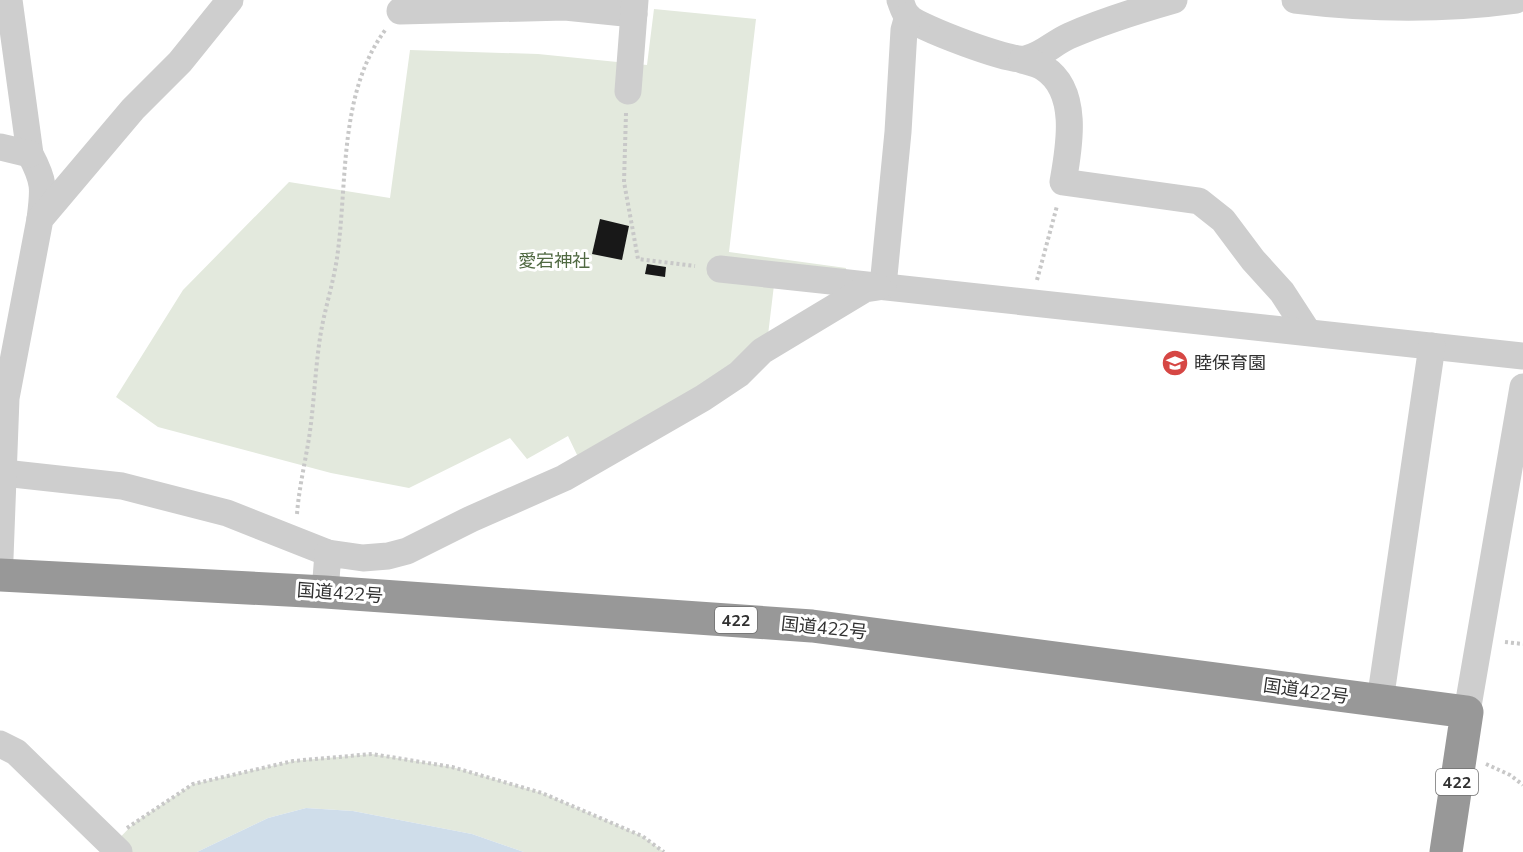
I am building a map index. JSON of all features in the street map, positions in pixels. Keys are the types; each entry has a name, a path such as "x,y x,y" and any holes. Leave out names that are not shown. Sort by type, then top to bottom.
{"highway":[{"name":"国道422号","path":"0,575 325,592 812,626 1467,712"},
{"name":"422","path":"1446,852 1467,712"}],"street":[{"path":"0,558 10,313 40,219 44,190 41,175 30,154 9,0"},
{"path":"40,219 133,109 180,62 230,0"},
{"path":"1022,60 1041,55 1051,45 1069,36 1138,10 1174,0"},
{"path":"1295,0 1354,7 1467,7 1516,0"},
{"path":"400,10 634,7 628,91"},
{"path":"904,8 935,31 1044,68 1062,86 1069,117 1069,144 1063,182 1198,201 1223,220 1253,260 1282,292 1308,332"},
{"path":"883,286 898,132 904,8"},
{"path":"0,147 30,154"},
{"path":"720,269 1523,356"},
{"path":"4,473 122,486 227,513 328,553 363,558 388,556 407,551 471,519 564,478 704,398 739,374 762,351 865,289 883,286"},
{"path":"1380,700 1432,346"},
{"path":"1467,712 1523,387"},
{"path":"325,592 328,553"},
{"path":"0,744 16,752 116,849"}],"path":[{"path":"299,494 309,437 320,338 337,258 346,156 355,97 373,47 400,10"},
{"path":"624,141 624,182 638,259 720,269"},
{"path":"1031,303 1063,182"},
{"path":"1505,642 1523,644"},
{"path":"134,824 194,784 293,761 372,754 452,766 542,793 642,836 664,852"},
{"path":"1483,762 1523,785"}],"green space":[{"name":"愛宕神社","path":"654,9 756,19 729,252 846,268 843,289 774,285 768,335 730,368 579,459 568,436 527,459 510,438 409,488 331,473 158,427 116,397 183,290 289,182 390,198 410,50 538,54 647,65"},
{"path":"372,754 452,767 542,793 642,836 664,852 524,852 472,834 353,811 306,808 268,818 197,852 106,852 134,823 193,784 293,761"}],"water":[{"path":"306,808 353,811 472,834 524,852 197,852 268,818"}],"building":[{"name":"愛宕神社","path":"600,219 629,226 622,260 592,254"},
{"path":"647,264 666,267 665,277 645,274"}],"place":[{"name":"睦保育園","path":"1175,363"}]}
